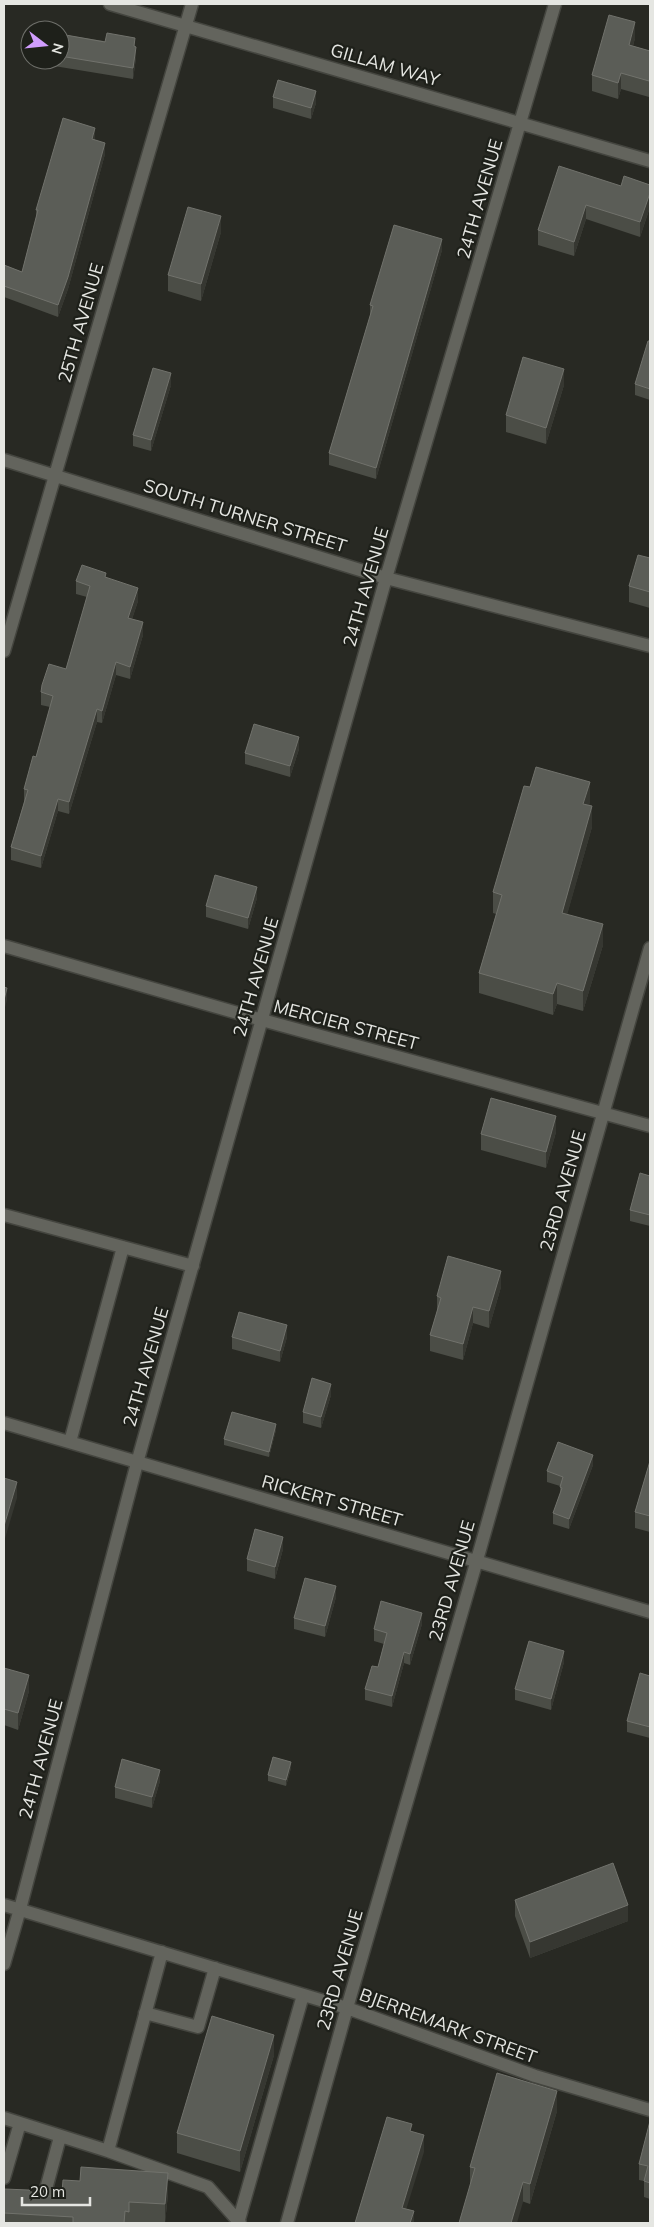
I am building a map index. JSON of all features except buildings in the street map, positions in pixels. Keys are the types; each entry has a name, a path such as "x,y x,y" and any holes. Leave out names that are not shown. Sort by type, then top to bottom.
{"street":[{"name":"GILLAM WAY","path":"110,4 650,161"},
{"name":"25TH AVENUE","path":"4,651 192,4"},
{"name":"24TH AVENUE","path":"4,1964 137,1463 386,578 555,4"},
{"name":"SOUTH TURNER STREET","path":"4,460 386,578 650,646"},
{"name":"MERCIER STREET","path":"4,946 262,1020 650,1126"},
{"name":"23RD AVENUE","path":"287,2223 650,948"},
{"path":"4,1215 193,1266"},
{"path":"70,1442 123,1247"},
{"name":"RICKERT STREET","path":"4,1423 650,1612"},
{"name":"BJERREMARK STREET","path":"4,1905 347,2008 535,2076 650,2110"},
{"path":"108,2151 162,1952"},
{"path":"146,2012 198,2027 215,1968"},
{"path":"239,2223 303,1995"},
{"path":"4,2118 108,2151 208,2188 239,2223"},
{"path":"4,2178 20,2123"},
{"path":"35,2206 46,2189 60,2137"},
{"path":"46,2189 51,2209"}]}
